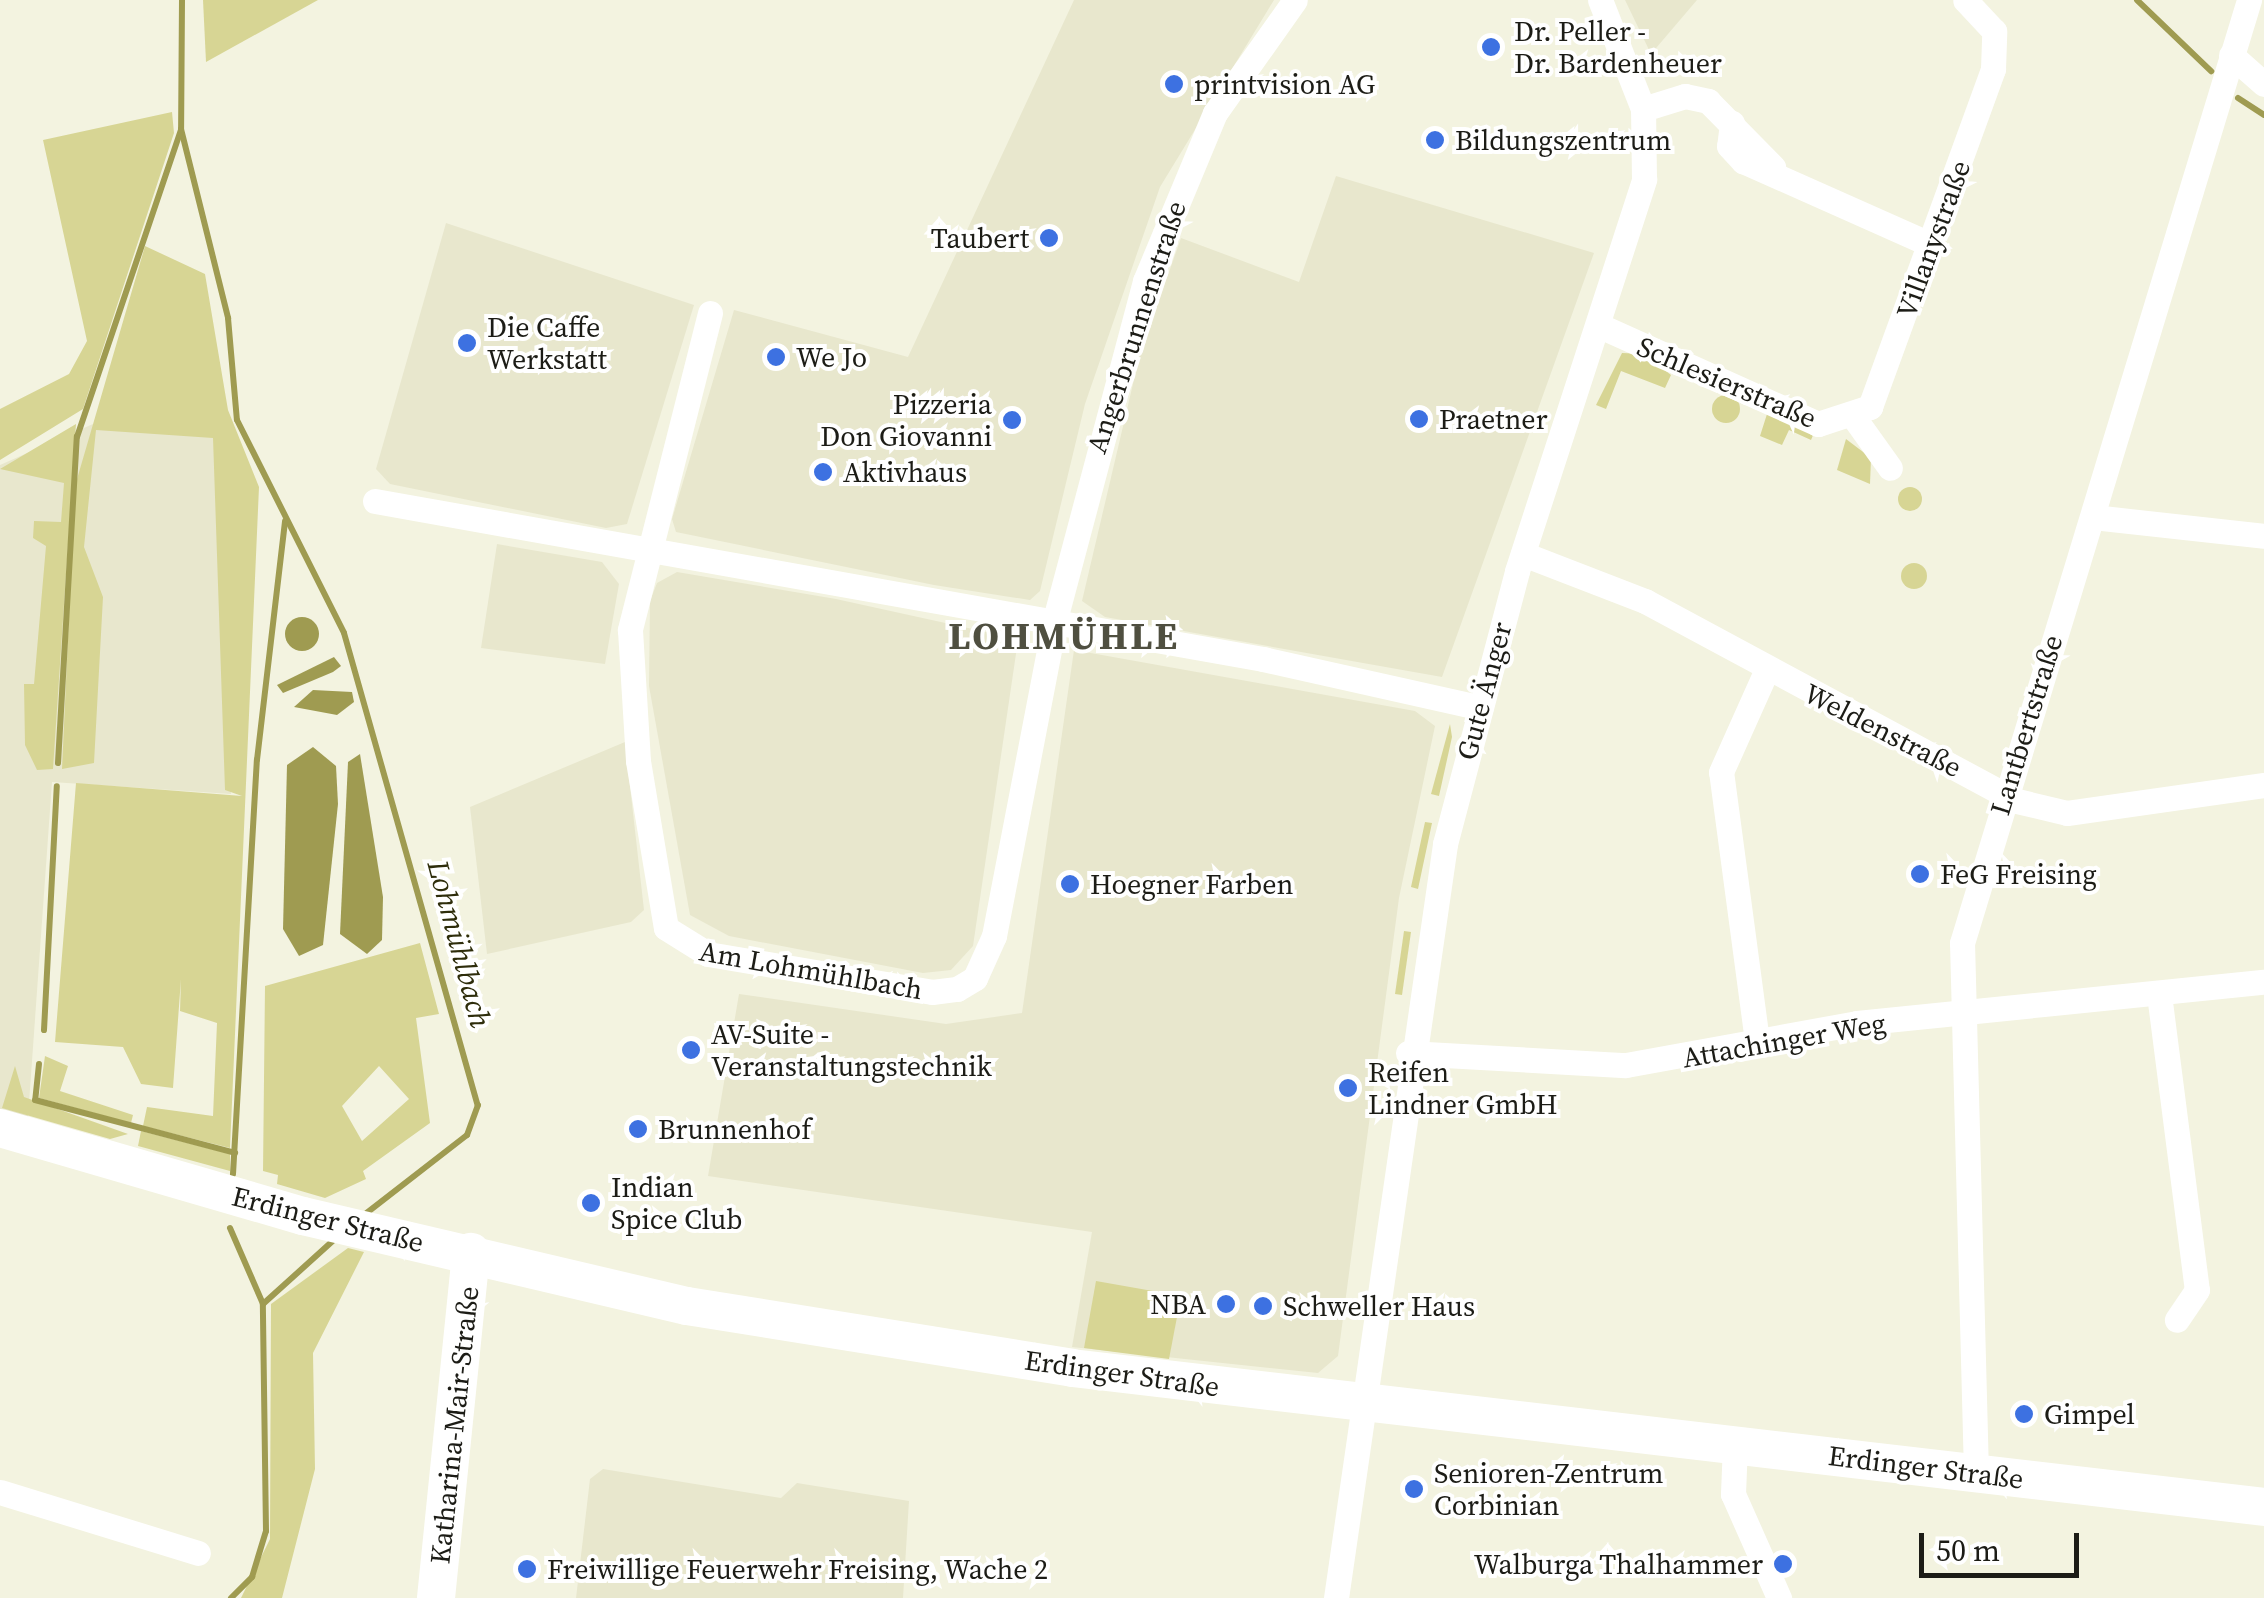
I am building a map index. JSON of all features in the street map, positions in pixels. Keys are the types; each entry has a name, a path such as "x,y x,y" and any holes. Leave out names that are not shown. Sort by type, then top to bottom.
{"street":[{"name":"Angerbrunnenstraße","path":"1054,623 1124,345 1168,220 1215,113 1295,0"},
{"name":"Gute Änger","path":"1336,1598 1358,1404 1408,1053 1478,707 1522,554 1600,326 1644,179 1642,109 1600,0"},
{"name":"Villanystraße","path":"1855,418 1877,396 1996,51 1994,30 1966,0"},
{"name":"Lantbertstraße","path":"1976,1473 1958,1015 1966,925 2248,0"},
{"path":"2232,55 2264,84"},
{"path":"1642,109 1698,97 1732,123 1732,154 1773,168 1932,245"},
{"name":"Am Lohmühlbach","path":"710,313 644,553 630,674 660,910 682,946 770,966 932,992 975,978 994,936 1054,623"},
{"name":"Schlesierstraße","path":"1600,326 1818,424 1855,418 1890,468"},
{"path":"374,500 644,553 1054,623 1478,707"},
{"path":"2093,517 2264,536"},
{"name":"Weldenstraße","path":"1522,554 1610,585 2004,794 2066,813 2264,785"},
{"path":"1756,1041 1720,772 1767,669"},
{"name":"Attachinger Weg","path":"1408,1053 1581,1068 1958,1015 2264,982"},
{"path":"2160,994 2197,1290 2177,1320"},
{"name":"Erdinger Straße","path":"0,1128 343,1226 471,1252 686,1306 1358,1404 2264,1507"},
{"name":"Katharina-Mair-Straße","path":"436,1598 471,1252"},
{"path":"1735,1444 1733,1494 1779,1598"},
{"path":"0,1492 198,1553"}],"shaded area":[{"path":"203,0 318,0 206,62"},
{"path":"1074,0 1274,0 1160,187 1085,404 1040,591 1030,600 934,585 676,532 672,519 734,310 908,357"},
{"path":"1625,0 1697,0 1651,54"},
{"path":"172,112 174,133 83,409 0,460 0,409 69,374 87,341 43,140"},
{"path":"1336,176 1594,253 1442,677 1105,617 1082,601 1140,354 1181,238 1299,282"},
{"path":"446,223 694,305 627,524 606,528 390,484 376,469"},
{"path":"145,246 205,274 228,410 259,487 230,1148 143,1126 147,1107 213,1116 217,1023 180,1011 181,979 173,1088 141,1084 123,1047 55,1042 76,783 242,796 225,790 213,438 96,430 84,547 103,597 94,763 62,769 75,486"},
{"path":"1622,353 1644,354 1671,375 1665,388 1621,371 1606,409 1596,405"},
{"path":"1726,395 1736,399 1740,409 1736,419 1726,423 1716,419 1712,409 1716,399"},
{"path":"1767,414 1814,433 1811,440 1789,430 1782,445 1760,436"},
{"path":"76,424 53,769 37,770 25,745 24,684 34,684 46,546 33,538 34,521 61,522 64,483 0,469"},
{"path":"93,424 218,435 227,476 231,794 52,782 28,1117 0,1109 0,465"},
{"path":"1846,439 1871,458 1870,484 1837,470"},
{"path":"1910,487 1922,499 1910,511 1898,499"},
{"path":"497,544 602,562 619,584 605,664 481,648"},
{"path":"1914,563 1923,567 1927,576 1923,585 1914,589 1905,585 1901,576 1905,567"},
{"path":"677,572 836,599 1000,635 1017,647 973,946 951,970 923,973 729,936 690,915 649,686 650,601 657,583"},
{"path":"302,617 314,622 319,634 314,646 302,651 290,646 285,634 290,622"},
{"path":"1074,650 1415,711 1435,726 1399,898 1338,1356 1318,1373 1072,1347 1092,1232 708,1176 739,994 946,1024 1022,1013"},
{"path":"334,657 341,666 333,672 283,693 277,685"},
{"path":"313,690 352,692 354,702 337,715 294,707"},
{"path":"1450,724 1452,737 1439,796 1431,794"},
{"path":"625,742 644,910 631,922 487,954 470,807"},
{"path":"313,747 336,766 338,804 323,945 299,956 283,929 287,765"},
{"path":"360,754 383,897 382,940 367,954 340,934 348,762"},
{"path":"1425,822 1432,823 1418,889 1411,887"},
{"path":"1404,931 1411,932 1402,995 1395,994"},
{"path":"420,943 439,1014 416,1018 430,1123 363,1171 366,1179 325,1198 277,1184 278,1175 263,1171 265,986","holes":["379,1066 409,1099 362,1141 342,1106"]},
{"path":"45,1056 68,1066 60,1091 133,1115 131,1123 39,1098"},
{"path":"15,1066 24,1097 128,1134 110,1139 2,1108"},
{"path":"141,1131 230,1154 230,1171 138,1146"},
{"path":"348,1248 364,1252 313,1353 315,1469 282,1598 241,1598 270,1539 271,1304"},
{"path":"1096,1281 1181,1296 1169,1359 1084,1348"},
{"path":"603,1469 781,1498 797,1483 909,1501 903,1598 576,1598 590,1479"}],"waterway":[{"name":"Lohmühlbach","path":"182,0 181,129 228,318 237,420 344,633 478,1105 467,1135 365,1214"},
{"path":"2137,0 2211,71"},
{"path":"2238,98 2264,115"},
{"name":"Lohmühlbach","path":"58,763 77,437 181,130"},
{"name":"Lohmühlbach","path":"233,1174 257,760 285,521"},
{"name":"Lohmühlbach","path":"44,1030 57,786"},
{"name":"Lohmühlbach","path":"39,1064 35,1100 235,1153"},
{"name":"Lohmühlbach","path":"230,1228 263,1304"},
{"name":"Lohmühlbach","path":"231,1598 252,1577 266,1531 263,1304 336,1238"}],"place":[{"name":"Dr. Peller - Dr. Bardenheuer","path":"1491,47"},
{"name":"printvision AG","path":"1174,84"},
{"name":"Bildungszentrum","path":"1435,140"},
{"name":"Taubert","path":"1049,238"},
{"name":"Die Caffe Werkstatt","path":"467,343"},
{"name":"We Jo","path":"776,357"},
{"name":"Praetner","path":"1419,419"},
{"name":"Pizzeria Don Giovanni","path":"1012,420"},
{"name":"Aktivhaus","path":"823,472"},
{"name":"FeG Freising","path":"1920,874"},
{"name":"Hoegner Farben","path":"1070,884"},
{"name":"AV-Suite - Veranstaltungstechnik","path":"691,1050"},
{"name":"Reifen Lindner GmbH","path":"1348,1088"},
{"name":"Brunnenhof","path":"638,1129"},
{"name":"Indian Spice Club","path":"591,1203"},
{"name":"NBA","path":"1226,1304"},
{"name":"Schweller Haus","path":"1263,1306"},
{"name":"Gimpel","path":"2024,1414"},
{"name":"Senioren-Zentrum Corbinian","path":"1414,1489"},
{"name":"Walburga Thalhammer","path":"1783,1564"},
{"name":"Freiwillige Feuerwehr Freising, Wache 2","path":"527,1569"}],"district":[{"name":"LOHMÜHLE","path":"1064,637"}]}
